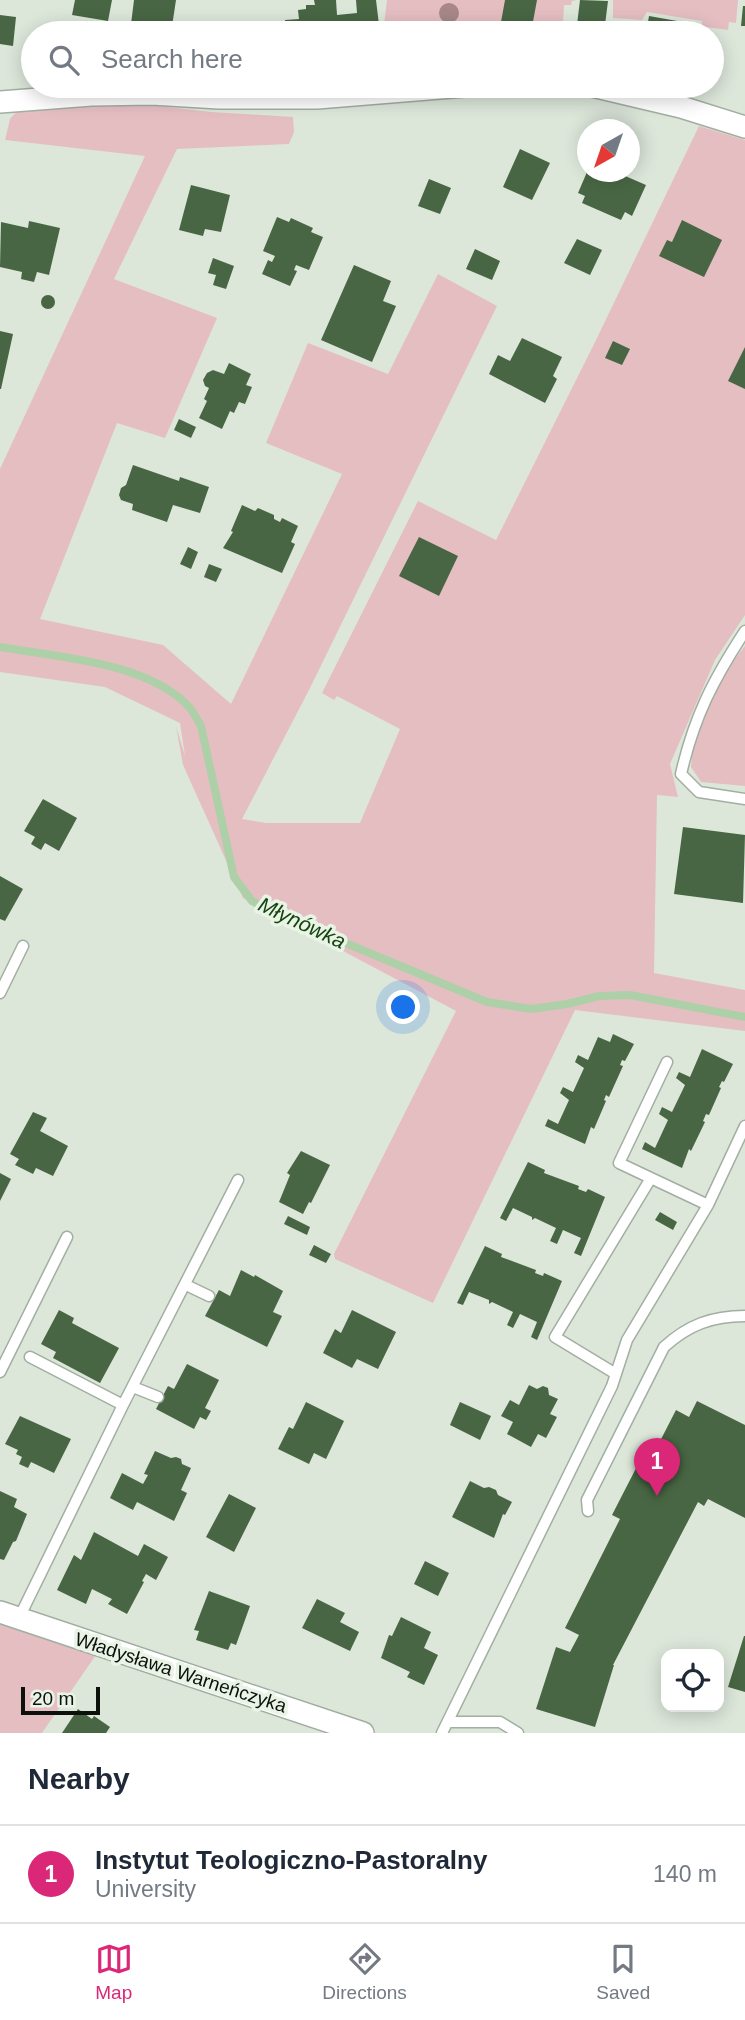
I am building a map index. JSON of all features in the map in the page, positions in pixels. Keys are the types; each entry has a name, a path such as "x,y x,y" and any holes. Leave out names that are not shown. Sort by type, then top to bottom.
{"street":[{"path":"0,102 52,98"},
{"path":"219,98 317,98"},
{"path":"643,98 745,127"},
{"name":"Władysława Warneńczyka","path":"10,1615 363,1733"}],"lane":[{"path":"745,631 710,688 689,738 681,774 699,792 745,799"},
{"path":"0,993 23,946"},
{"path":"667,1062 619,1163 708,1205"},
{"path":"442,1733 616,1374 627,1340 708,1205 745,1126"},
{"path":"616,1374 555,1337 651,1178"},
{"path":"10,1615 133,1387 238,1180"},
{"path":"0,1372 67,1237"},
{"path":"186,1284 209,1296"},
{"path":"588,1511 587,1500 664,1347 679,1333 699,1322 724,1316 745,1316"},
{"path":"30,1357 123,1405"},
{"path":"133,1387 158,1397"},
{"path":"449,1722 500,1722 518,1733"}],"shaded area":[{"path":"387,0 577,0 572,1 571,5 564,5 563,21 384,21"},
{"path":"613,0 738,0 736,23 729,22 728,30 724,29 724,21 702,21 647,12 642,20 613,18"},
{"path":"141,104 293,117 294,132 289,144 177,149 114,279 217,318 165,438 117,423 40,619 163,645 231,704 342,474 266,443 308,343 388,374 438,274 497,306 310,688 242,819 266,823 360,823 400,729 337,696 334,700 322,693 418,501 496,540 699,126 745,140 745,615 715,660 670,764 678,797 657,795 654,973 745,990 745,1031 575,1010 433,1303 335,1259 334,1254 456,1011 243,898 183,765 176,726 185,756 180,723 105,687 0,672 0,469 145,156 5,140 10,119 18,110"},
{"path":"745,646 745,786 701,782 691,767 702,718 716,688"},
{"path":"0,1621 98,1652 42,1733 0,1733"}],"building":[{"path":"75,0 112,0 108,21 72,15"},
{"path":"134,0 176,0 173,21 131,21"},
{"path":"314,0 336,0 337,15 357,13 356,0 376,0 379,21 285,21 299,19 298,10 306,9 306,5 315,5"},
{"path":"505,0 537,0 533,21 501,21"},
{"path":"580,0 608,1 606,21 577,21"},
{"path":"743,6 745,26 741,26"},
{"path":"0,15 16,17 13,46 0,44"},
{"path":"649,16 677,21 648,21"},
{"path":"520,149 550,163 532,200 503,187"},
{"path":"429,179 451,188 440,214 418,206"},
{"path":"583,182 639,182 646,185 632,216 625,212 621,220 582,203 585,196 578,193"},
{"path":"191,185 230,195 221,232 205,229 203,236 179,230"},
{"path":"277,217 289,222 291,218 313,228 311,232 323,237 309,270 296,265 294,270 297,271 290,286 262,274 268,260 272,262 275,256 263,251"},
{"path":"682,220 722,240 704,277 659,256 667,240 672,242"},
{"path":"29,221 60,228 49,275 37,272 34,282 21,279 22,272 0,267 1,222 28,228"},
{"path":"577,239 602,250 590,275 564,263"},
{"path":"475,249 500,261 492,280 466,269"},
{"path":"213,258 234,266 226,289 213,285 216,275 208,273"},
{"path":"354,265 391,281 383,301 396,306 372,362 321,340"},
{"path":"45,295 51,295 55,302 51,309 45,309 41,305 41,299"},
{"path":"0,331 13,334 1,389 0,389"},
{"path":"522,338 562,357 553,376 557,379 545,403 489,374 498,355 510,361"},
{"path":"613,341 630,349 622,365 605,358"},
{"path":"745,347 745,389 728,381"},
{"path":"229,363 251,374 246,385 252,387 245,404 239,402 234,413 230,411 222,429 199,418 207,401 204,399 209,388 203,380 207,373 213,370 224,374"},
{"path":"179,419 196,427 191,438 174,430"},
{"path":"133,465 179,481 180,477 209,487 200,513 173,505 167,522 132,510 133,504 121,500 119,495 121,488 126,485"},
{"path":"242,505 255,511 258,508 274,515 274,519 280,522 282,518 298,526 291,542 295,544 282,573 223,548 233,532 231,531"},
{"path":"419,537 458,556 439,596 399,576"},
{"path":"188,547 198,552 191,569 180,564"},
{"path":"209,564 222,569 216,582 204,577"},
{"path":"43,799 77,818 59,851 45,843 41,850 31,844 35,837 24,831"},
{"path":"683,827 745,835 743,903 674,894"},
{"path":"0,876 23,889 5,921 0,919"},
{"path":"613,1034 634,1044 625,1061 622,1060 620,1065 623,1066 609,1097 606,1095 594,1129 591,1127 585,1144 545,1126 548,1119 558,1124 569,1100 560,1093 563,1087 573,1092 584,1068 575,1062 578,1055 588,1060 598,1037 610,1042"},
{"path":"702,1049 733,1064 719,1087 721,1088 709,1115 706,1114 703,1121 705,1122 691,1151 689,1149 682,1168 642,1149 645,1142 655,1148 668,1120 659,1114 662,1107 672,1112 685,1085 676,1078 679,1072 690,1077"},
{"path":"33,1112 47,1118 40,1131 68,1146 53,1176 36,1168 33,1174 15,1165 19,1159 10,1154"},
{"path":"301,1151 330,1165 303,1214 279,1202 290,1175 287,1173"},
{"path":"528,1162 545,1170 544,1173 579,1186 578,1189 586,1192 588,1189 605,1197 581,1256 574,1253 581,1238 563,1230 557,1244 550,1241 556,1228 535,1218 532,1220 532,1217 513,1208 506,1221 500,1218"},
{"path":"0,1173 11,1179 0,1201"},
{"path":"660,1212 677,1222 673,1230 655,1220"},
{"path":"288,1216 310,1227 307,1235 284,1224"},
{"path":"314,1245 331,1254 326,1263 309,1255"},
{"path":"485,1246 502,1254 501,1257 536,1270 535,1273 543,1276 544,1273 562,1281 537,1340 531,1337 537,1322 520,1314 513,1328 507,1325 513,1312 492,1302 489,1304 489,1300 469,1292 463,1305 457,1303"},
{"path":"241,1270 283,1291 273,1312 282,1316 267,1347 205,1316 219,1290 230,1296"},
{"path":"59,1310 74,1318 72,1323 119,1348 100,1383 53,1358 56,1352 41,1344"},
{"path":"352,1310 396,1332 378,1369 357,1359 352,1368 323,1353 335,1329 341,1333"},
{"path":"187,1364 219,1380 205,1408 211,1411 206,1420 200,1417 194,1429 156,1409 168,1386 174,1389"},
{"path":"529,1385 537,1389 543,1386 548,1388 549,1395 558,1399 550,1414 557,1417 546,1438 538,1434 531,1447 507,1434 513,1422 501,1416 510,1400 519,1405"},
{"path":"697,1401 745,1425 745,1518 708,1499 704,1506 698,1502 613,1665 595,1727 536,1709 556,1647 570,1652 579,1635 565,1628 620,1519 612,1515 649,1443 657,1447 676,1410 689,1417"},
{"path":"306,1402 344,1421 326,1459 314,1453 309,1464 278,1449 289,1427 293,1429"},
{"path":"460,1402 491,1416 480,1440 450,1425"},
{"path":"20,1416 71,1439 54,1473 31,1462 28,1468 19,1464 22,1457 16,1454 18,1450 5,1444"},
{"path":"155,1451 181,1459 182,1464 191,1468 181,1490 187,1493 174,1521 137,1502 133,1510 110,1498 122,1473 143,1484 148,1475 144,1474"},
{"path":"470,1481 496,1490 498,1495 512,1502 505,1515 503,1514 494,1538 452,1517"},
{"path":"0,1491 17,1499 14,1507 27,1514 16,1541 4,1560 0,1559"},
{"path":"229,1494 256,1508 234,1552 206,1537"},
{"path":"94,1532 138,1556 144,1544 168,1557 156,1580 146,1574 127,1614 108,1604 112,1599 92,1589 86,1604 57,1590 74,1555 81,1560"},
{"path":"425,1561 449,1573 438,1596 414,1584"},
{"path":"209,1591 250,1606 236,1645 231,1643 228,1650 196,1640 199,1631 194,1630"},
{"path":"317,1599 345,1613 340,1622 359,1632 350,1651 302,1628"},
{"path":"401,1617 431,1632 424,1648 438,1655 424,1685 407,1677 410,1672 381,1658 389,1635 392,1636"},
{"path":"745,1636 745,1692 728,1687"},
{"path":"78,1709 110,1727 106,1733 62,1733"}],"waterway":[{"name":"Młynówka","path":"0,647 127,671 151,680 190,708 201,726 234,877 252,901 276,914 487,1002 531,1009 599,996 630,995 745,1017"}],"place":[{"name":"Instytut Teologiczno-Pastoralny","path":"657,1496"}]}
